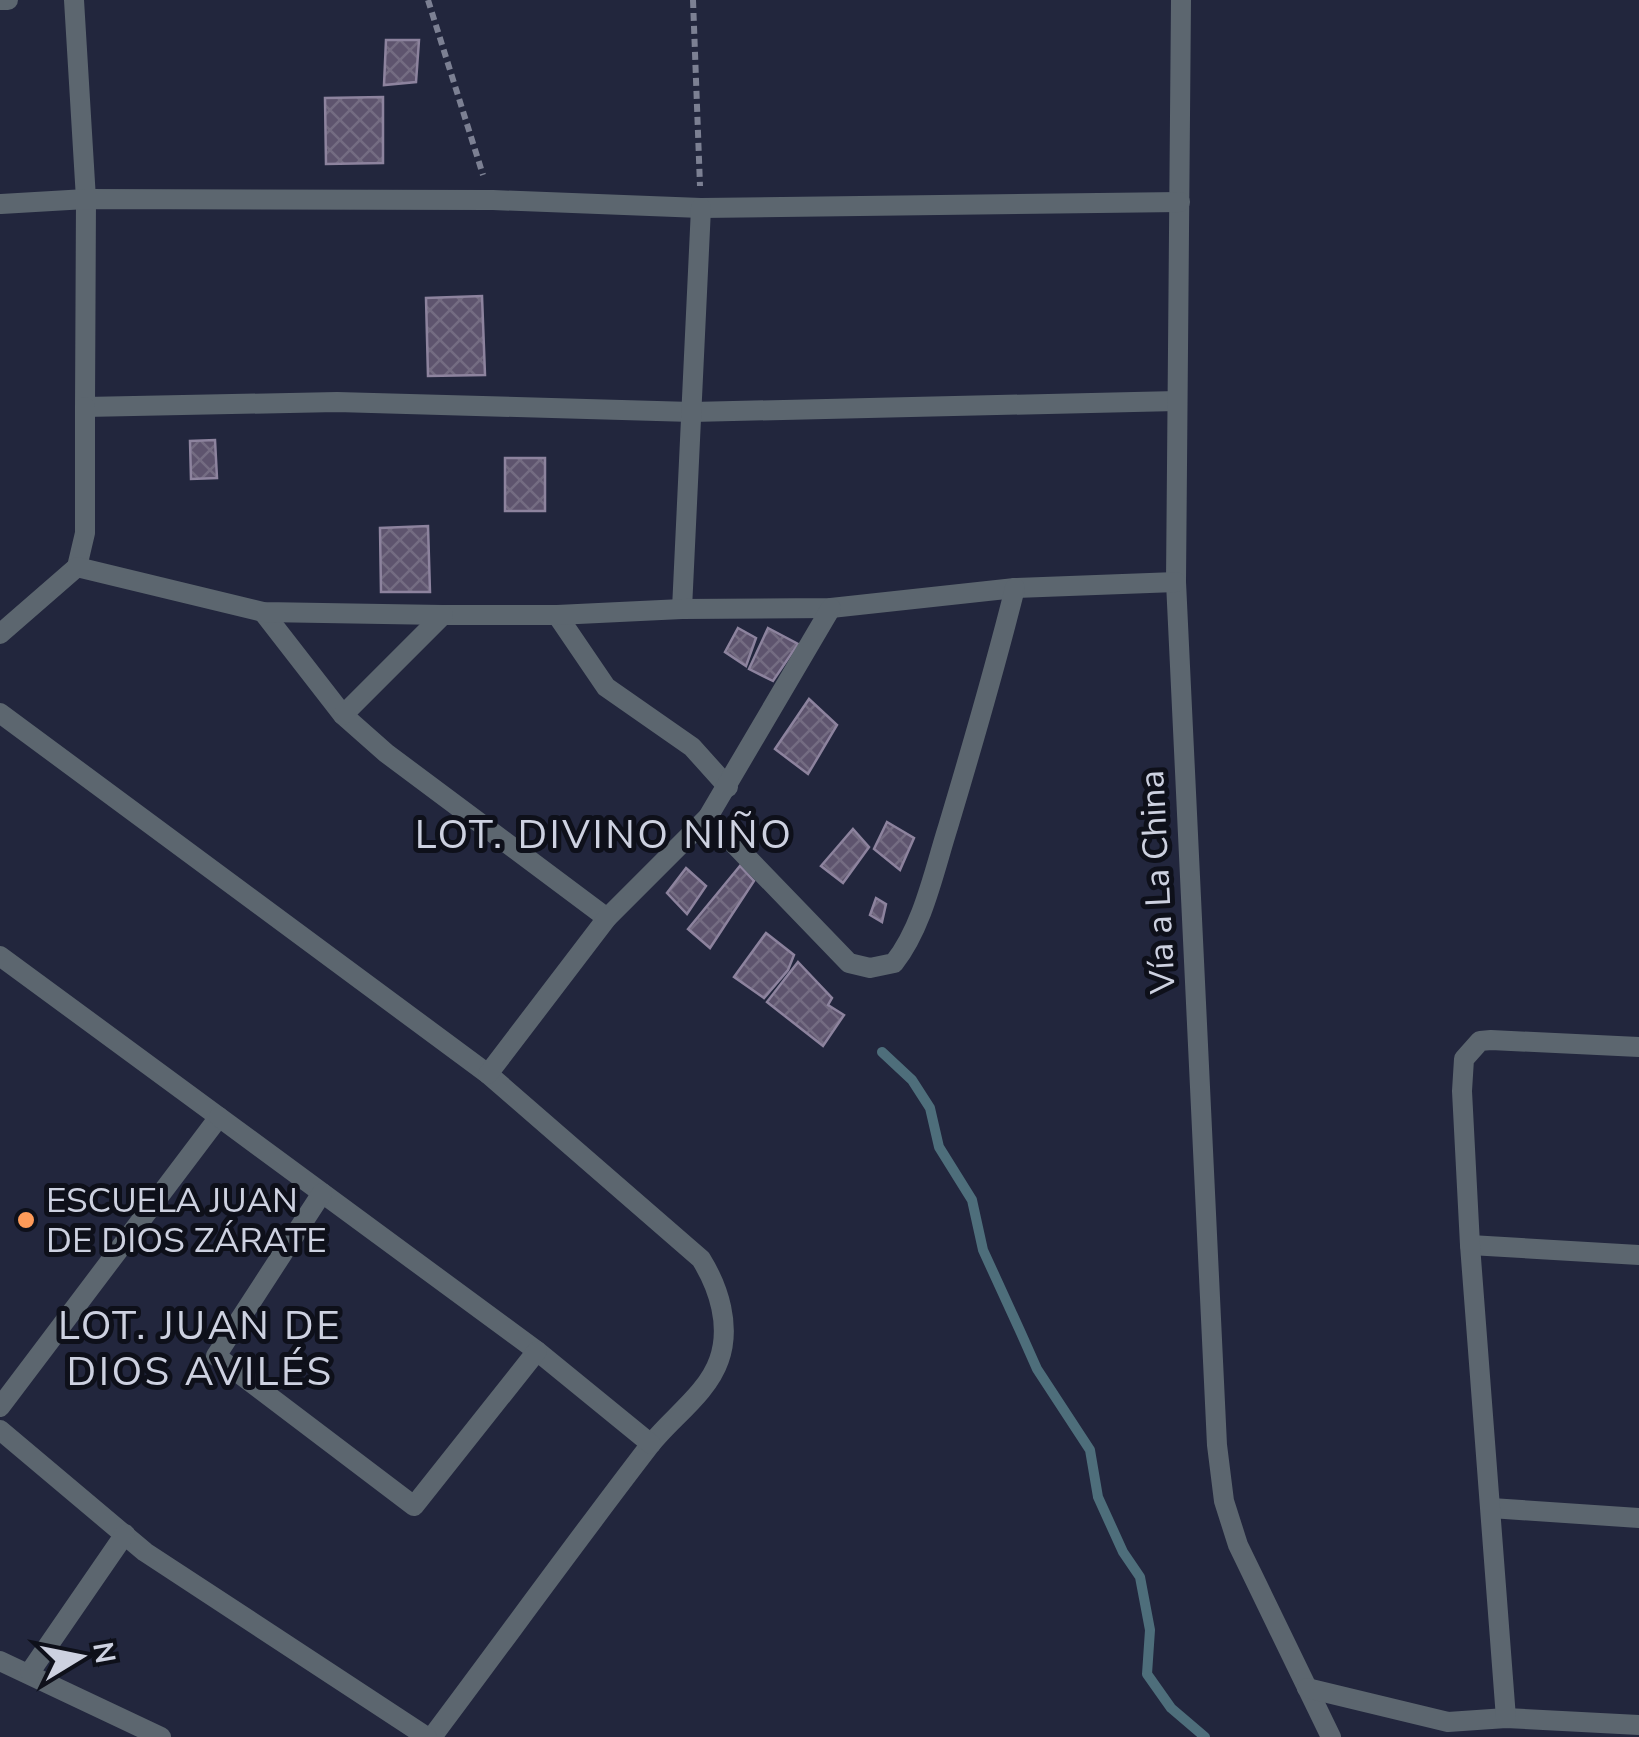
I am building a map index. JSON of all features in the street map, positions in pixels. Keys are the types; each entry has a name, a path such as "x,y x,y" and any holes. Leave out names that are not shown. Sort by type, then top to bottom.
{"street":[{"path":"0,0 8,0"},
{"path":"0,634 77,567 85,533 86,199 74,0"},
{"name":"Vía a La China","path":"1182,0 1176,582 1216,1445 1224,1501 1238,1544 1329,1733"},
{"path":"1,204 86,199 492,200 701,208 1180,202"},
{"path":"682,609 701,208"},
{"path":"85,407 337,402 692,412 1177,401"},
{"path":"77,567 263,612 556,616 682,609 831,608 1014,588 1176,582"},
{"path":"708,817 849,963 870,968 894,963 905,949 932,879 993,678 1014,588"},
{"path":"488,1074 607,918 708,817 831,608"},
{"path":"263,612 342,715 386,754 607,918"},
{"path":"342,715 442,614"},
{"path":"556,616 606,687 692,747 728,787"},
{"path":"0,713 488,1074 700,1259 715,1282 724,1339 710,1378 650,1444 429,1737 145,1552 0,1430"},
{"path":"0,956 538,1352 650,1444"},
{"path":"1506,1718 1470,1245 1464,1059 1471,1048 1491,1040 1639,1046"},
{"path":"0,1407 219,1117"},
{"path":"322,1193 216,1356 414,1506 538,1352"},
{"path":"1470,1245 1639,1255"},
{"path":"1491,1508 1639,1518"},
{"path":"30,1672 125,1534"},
{"path":"0,1660 161,1737"},
{"path":"1306,1688 1435,1720 1506,1718 1639,1725"}],"path":[{"path":"428,0 492,200"},
{"path":"694,0 701,208"}],"building":[{"path":"386,40 419,40 416,82 384,85"},
{"path":"383,97 383,163 326,164 325,98"},
{"path":"482,296 485,375 428,376 426,298"},
{"path":"215,440 217,478 191,479 190,441"},
{"path":"505,458 545,458 545,511 505,511"},
{"path":"428,526 430,592 381,592 380,528"},
{"path":"738,628 756,638 746,666 725,652"},
{"path":"768,628 798,644 773,681 749,669"},
{"path":"809,699 837,725 808,774 775,749"},
{"path":"887,822 914,838 900,870 874,849"},
{"path":"853,829 869,847 843,883 821,866"},
{"path":"740,866 754,881 710,948 688,929"},
{"path":"686,868 706,886 687,914 667,893"},
{"path":"876,898 886,904 882,922 870,915"},
{"path":"766,933 794,955 788,970 764,998 734,977"},
{"path":"798,962 832,998 828,1005 844,1015 823,1046 767,1002"}],"waterway":[{"path":"882,1052 912,1080 930,1108 939,1147 972,1200 983,1250 1037,1369 1090,1450 1098,1497 1123,1552 1140,1577 1150,1630 1147,1674 1171,1708 1205,1737"}],"place":[{"name":"ESCUELA JUAN DE DIOS ZÁRATE","path":"26,1220"}],"district":[{"name":"LOT. DIVINO NIÑO","path":"604,834"},
{"name":"LOT. JUAN DE DIOS AVILÉS","path":"200,1348"}]}
